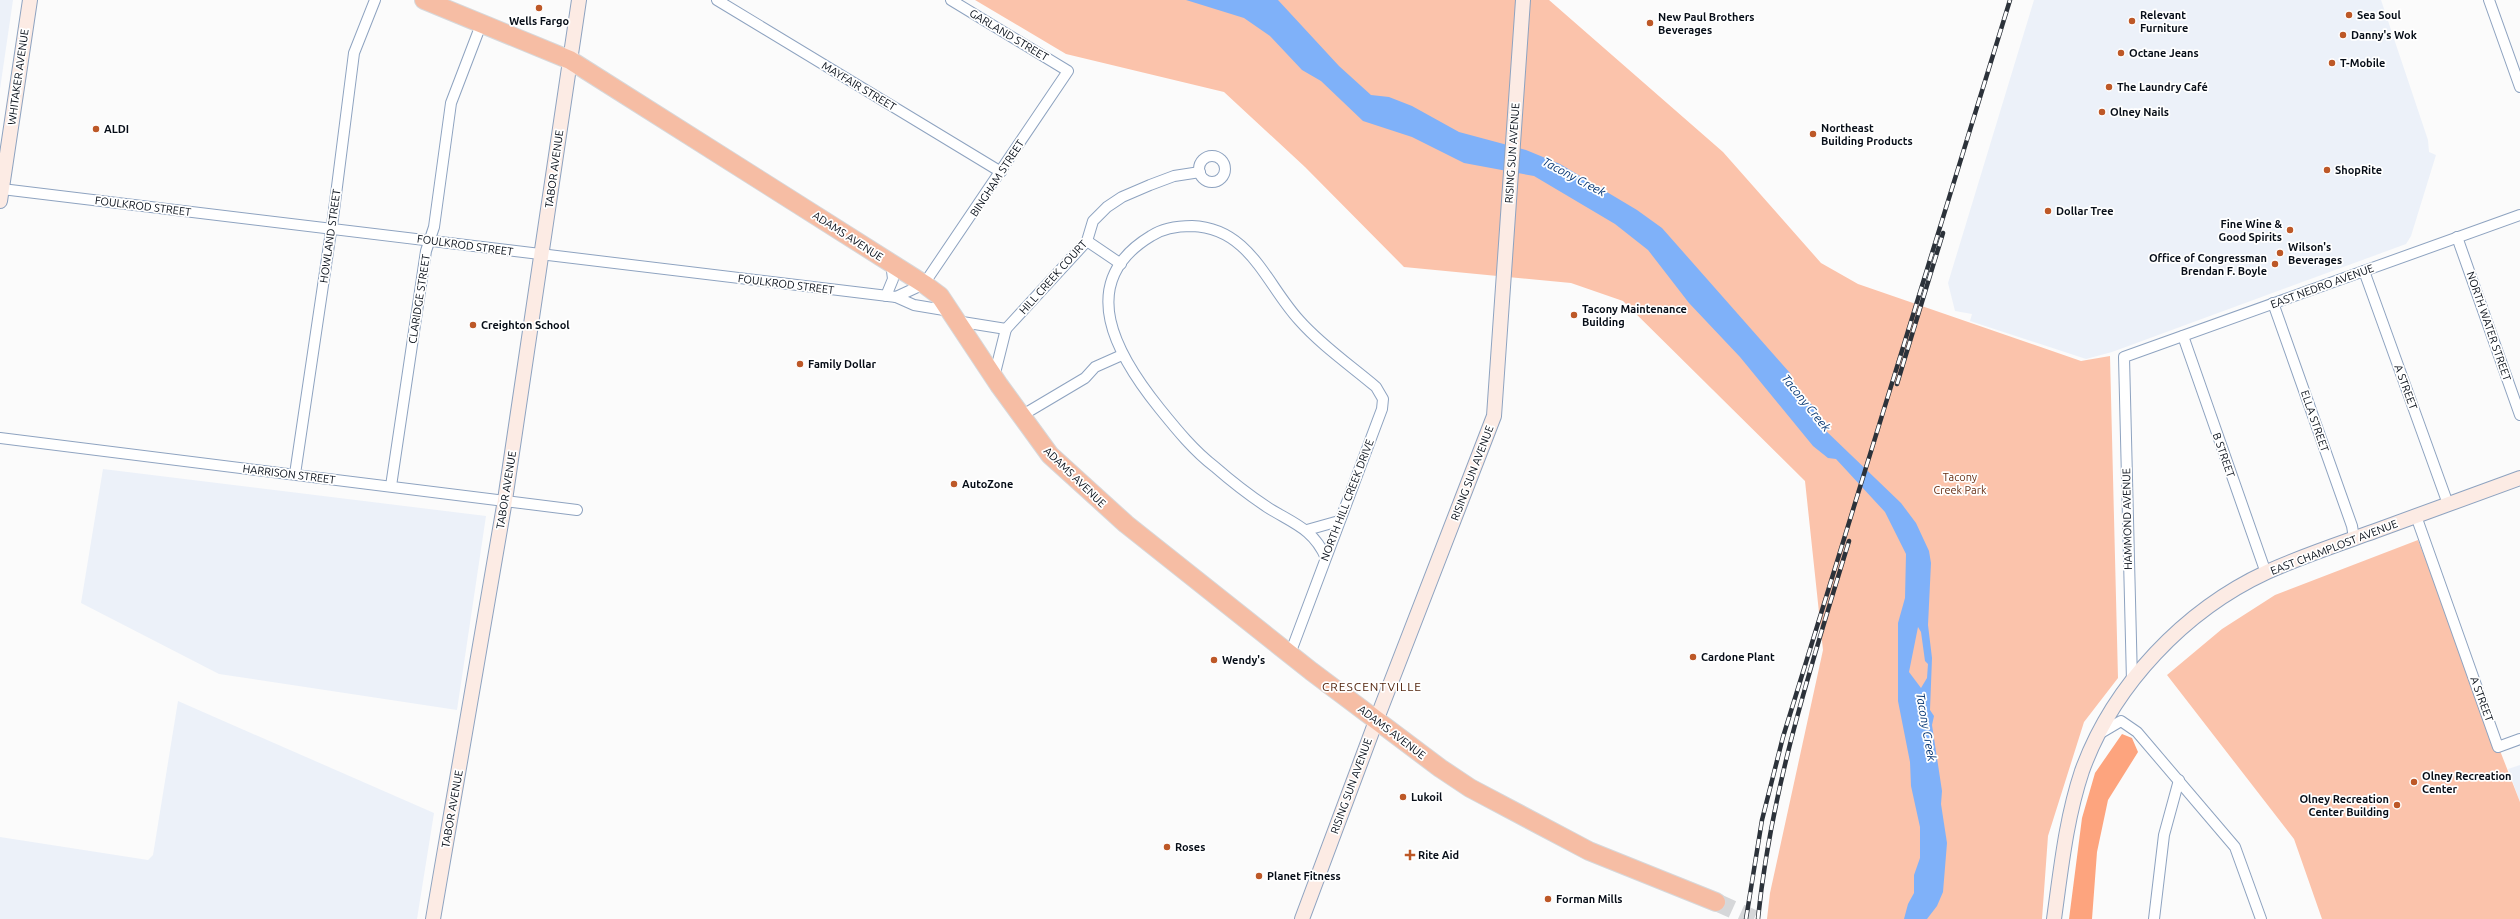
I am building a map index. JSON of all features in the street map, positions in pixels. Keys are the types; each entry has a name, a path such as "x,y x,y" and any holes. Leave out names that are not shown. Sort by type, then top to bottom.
{"highway":[{"name":"ADAMS AVENUE","path":"424,0 482,22 570,60 924,284 940,296 1020,416 1050,455 1126,524 1290,654 1451,776 1589,851 1716,902"}],"street":[{"name":"WHITAKER AVENUE","path":"1,195 30,0"},
{"name":"HOWLAND STREET","path":"295,474 331,228 354,53 376,0"},
{"name":"TABOR AVENUE","path":"433,919 505,500 579,0"},
{"name":"MAYFAIR STREET","path":"717,0 1001,172"},
{"name":"GARLAND STREET","path":"951,0 1068,71"},
{"name":"RISING SUN AVENUE","path":"1302,919 1376,720 1494,416 1523,0"},
{"path":"2489,0 2520,87"},
{"name":"CLARIDGE STREET","path":"391,486 426,250 434,227 451,103 482,22"},
{"name":"BINGHAM STREET","path":"924,284 1068,71"},
{"name":"HILL CREEK COURT","path":"994,377 1006,328 1087,241 1093,221 1122,197 1174,176 1200,172"},
{"name":"FOULKROD STREET","path":"1,195 331,228 896,297"},
{"name":"EAST NEDRO AVENUE","path":"2124,357 2520,215"},
{"name":"NORTH HILL CREEK DRIVE","path":"1121,264 1137,245 1152,235 1170,228 1201,227 1231,236 1247,249 1299,321 1376,387 1383,399 1382,409 1290,654"},
{"name":"NORTH WATER STREET","path":"2457,237 2520,415"},
{"path":"1087,241 1121,264 1112,282 1108,306 1112,333 1122,355 1145,390 1166,416 1214,466 1266,506 1306,530 1320,545 1326,558"},
{"path":"886,296 893,279 891,263"},
{"name":"A STREET","path":"2364,271 2448,504"},
{"path":"896,297 924,284"},
{"path":"896,297 914,305 953,316 1006,328"},
{"name":"ELLA STREET","path":"2273,303 2354,538"},
{"name":"B STREET","path":"2183,336 2266,573"},
{"path":"1020,416 1085,378 1095,367 1122,355"},
{"name":"HAMMOND AVENUE","path":"2124,357 2132,681"},
{"name":"HARRISON STREET","path":"0,438 577,510"},
{"name":"EAST CHAMPLOST AVENUE","path":"2054,919 2063,849 2073,801 2083,769 2099,734 2132,681 2164,646 2190,622 2218,601 2266,573 2354,538 2520,478"},
{"name":"A STREET","path":"2416,516 2498,747 2520,739"},
{"path":"1306,530 1339,521"},
{"path":"2099,734 2121,721 2137,732 2235,847 2261,919"},
{"path":"2154,919 2164,835 2179,780"}],"shaded area":[{"path":"0,0 13,0 0,89"},
{"path":"2034,0 2381,0 2428,140 2429,152 2436,155 2411,236 2406,244 2112,352 2086,359 1970,321 1972,314 1955,311 1948,283"},
{"path":"103,469 486,516 457,710 219,674 81,603"},
{"path":"178,701 434,813 417,919 0,919 0,837 148,860 153,855"},
{"path":"2122,734 2132,738 2138,752 2108,800 2097,852 2092,919 2069,919 2082,818 2095,773"},
{"path":"2520,765 2520,802 2508,769"}],"green space":[{"name":"Tacony Creek Park","path":"975,0 1549,0 1723,152 1821,263 1858,284 2081,361 2110,356 2118,678 2084,722 2048,836 2042,919 1767,919 1770,893 1823,650 1805,481 1623,301 1571,283 1404,267 1305,167 1224,92 1066,54"},
{"name":"Olney Recreation Center","path":"2418,540 2520,802 2520,919 2322,919 2294,839 2167,675 2222,629 2275,595"}],"water":[{"name":"Tacony Creek","path":"1186,0 1278,0 1339,66 1371,95 1389,97 1412,106 1459,132 1526,150 1560,164 1637,210 1662,228 1790,373 1796,388 1816,409 1825,430 1901,503 1916,523 1929,551 1931,563 1928,625 1932,658 1930,710 1934,716 1932,725 1942,791 1941,804 1947,843 1943,892 1937,906 1927,919 1904,919 1908,904 1914,893 1914,875 1920,858 1920,827 1911,786 1910,762 1898,701 1898,623 1905,598 1906,554 1885,512 1836,459 1828,458 1813,446 1740,357 1689,303 1648,250 1615,224 1534,176 1464,163 1412,137 1363,121 1321,81 1302,70 1270,36 1244,18","holes":["1918,627 1921,632 1925,661 1928,664 1927,678 1921,688 1909,672"]}],"tunnel":[{"path":"1716,902 1754,919"}],"railway":[{"path":"1746,919 1762,820 1783,737 2010,0"},
{"path":"1897,384 1943,233"},
{"path":"1758,919 1764,871 1782,775 1807,681 1849,541"}],"place":[{"name":"Wells Fargo","path":"539,8"},
{"name":"Sea Soul","path":"2349,15"},
{"name":"Relevant Furniture","path":"2132,21"},
{"name":"New Paul Brothers Beverages","path":"1650,23"},
{"name":"Danny's Wok","path":"2343,35"},
{"name":"Octane Jeans","path":"2121,53"},
{"name":"T-Mobile","path":"2332,63"},
{"name":"The Laundry Café","path":"2109,87"},
{"name":"Olney Nails","path":"2102,112"},
{"name":"ALDI","path":"96,129"},
{"name":"Northeast Building Products","path":"1813,134"},
{"name":"ShopRite","path":"2327,170"},
{"name":"Dollar Tree","path":"2048,211"},
{"name":"Fine Wine & Good Spirits","path":"2290,230"},
{"name":"Wilson's Beverages","path":"2280,253"},
{"name":"Office of Congressman Brendan F. Boyle","path":"2275,264"},
{"name":"Tacony Maintenance Building","path":"1574,315"},
{"name":"Creighton School","path":"473,325"},
{"name":"Family Dollar","path":"800,364"},
{"name":"AutoZone","path":"954,484"},
{"name":"Cardone Plant","path":"1693,657"},
{"name":"Wendy's","path":"1214,660"},
{"name":"Olney Recreation Center","path":"2414,782"},
{"name":"Lukoil","path":"1403,797"},
{"name":"Olney Recreation Center Building","path":"2397,805"},
{"name":"Roses","path":"1167,847"},
{"name":"Rite Aid","path":"1410,855"},
{"name":"Planet Fitness","path":"1259,876"},
{"name":"Forman Mills","path":"1548,899"}],"district":[{"name":"CRESCENTVILLE","path":"1372,687"}]}
